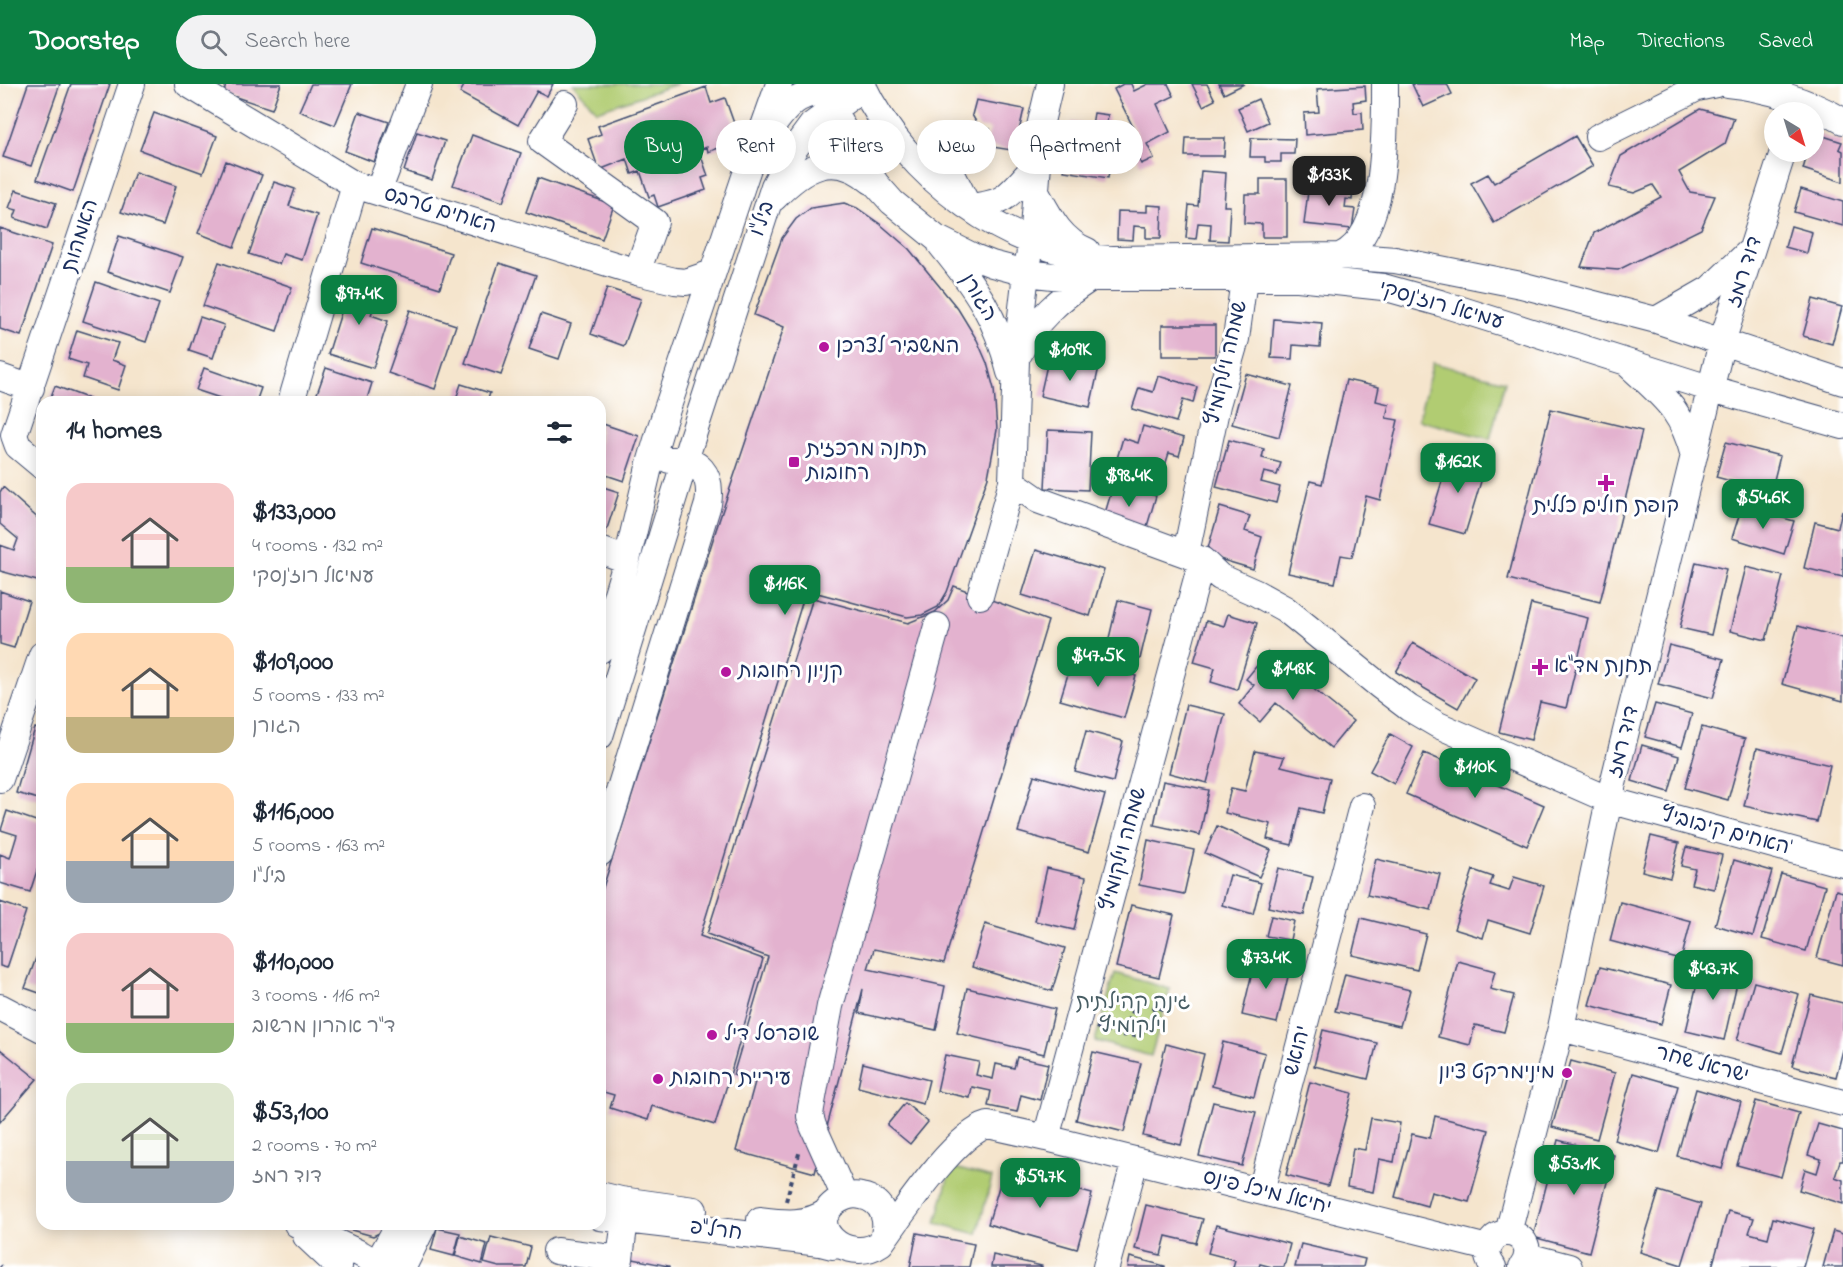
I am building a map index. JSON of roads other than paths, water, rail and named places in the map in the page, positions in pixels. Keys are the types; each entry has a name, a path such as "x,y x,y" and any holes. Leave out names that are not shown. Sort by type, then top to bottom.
{"street":[{"name":"האמהות","path":"36,461 18,446 14,435 132,84"},
{"name":"האחים טרבס","path":"188,84 366,188 637,272 686,282 712,273"},
{"path":"293,396 366,188 419,84"},
{"path":"766,120 779,84"},
{"name":"הגורן","path":"980,596 1012,482 1016,360 1026,273 1023,237 1041,124 1050,84"},
{"path":"1340,256 1351,250 1371,220 1380,184 1385,84"},
{"path":"1598,136 1697,88 1716,84"},
{"path":"1727,84 1751,86 1799,99 1843,121"},
{"name":"ביל\"ו","path":"780,120 798,99 863,86"},
{"name":"עמיאל רוז'נסקי","path":"863,86 913,160 931,179 987,220 1023,237 1086,257 1113,259 1340,256 1395,260 1521,285 1656,320 1843,382"},
{"path":"825,95 855,152 876,184"},
{"name":"ביל\"ו","path":"606,717 767,204 783,165 812,125 825,95"},
{"path":"565,104 542,141 655,222 637,272"},
{"name":"דוד רמז","path":"1496,1249 1561,1028 1609,800 1722,342 1780,162"},
{"path":"767,204 801,174 824,164 835,163 847,166 866,176 904,213 936,238"},
{"name":"ביל\"ו","path":"606,630 627,560 648,467 747,174"},
{"path":"952,174 968,207 986,205 1031,185 1054,225 1068,240 1085,250 1113,259"},
{"path":"1371,220 1377,243 1395,260"},
{"name":"הגורן","path":"936,238 977,290 987,309 1005,354 1014,399"},
{"name":"עמיאל רוז'נסקי","path":"936,238 974,257 1026,273 1049,277 1298,278 1383,287 1440,303 1628,364 1843,426"},
{"path":"1656,320 1710,289 1752,248"},
{"path":"1016,360 1030,332 1044,316 1091,278"},
{"name":"שמחה וילקומיץ","path":"1046,1138 1079,1019 1194,556 1217,405 1236,339 1244,279"},
{"path":"1628,364 1676,412 1689,438 1694,456"},
{"path":"0,377 31,388"},
{"path":"606,834 708,504 710,491 708,480 699,466 685,460 664,461 648,467"},
{"path":"1012,482 1038,500 1194,556"},
{"path":"606,552 627,560"},
{"name":"האחים קיבוביץ'","path":"1194,556 1220,578 1256,593 1285,609 1409,708 1438,725 1609,800 1843,863"},
{"path":"847,1202 813,1126 810,1116 811,1108 830,1006 937,626"},
{"path":"0,779 36,673"},
{"name":"יהואש","path":"1261,1191 1362,806"},
{"path":"0,1007 36,1026"},
{"name":"ישראל שחר","path":"1561,1028 1843,1103"},
{"name":"יחיאל מיכל פינס","path":"928,1180 967,1137 980,1127 994,1126 1496,1249"},
{"path":"1106,1267 1135,1161"},
{"path":"928,1180 875,1250 857,1257 835,1254 825,1234 824,1226 847,1202 892,1200 928,1180"},
{"name":"חרל\"פ","path":"606,1196 780,1222 808,1222 847,1202"},
{"path":"847,1202 881,1208 885,1216 885,1234 881,1243"},
{"path":"569,1257 620,1259 612,1218"},
{"name":"חרל\"פ","path":"612,1218 835,1254"},
{"path":"301,1230 339,1267"},
{"path":"307,1230 378,1266 396,1230"},
{"path":"403,1267 421,1230"},
{"path":"1496,1249 1521,1238 1527,1250 1525,1262 1569,1267"}],"place":[{"name":"המשביר לצרכן","path":"824,347"},
{"name":"תחנה מרכזית רחובות","path":"794,462"},
{"name":"קופת חולים כללית","path":"1606,483"},
{"name":"תחנת מד\"א","path":"1540,667"},
{"name":"קניון רחובות","path":"726,672"},
{"name":"שופרסל דיל","path":"712,1035"},
{"name":"מינימרקט ציון","path":"1567,1073"},
{"name":"עיריית רחובות","path":"658,1079"}],"park label":[{"name":"גינה קהילתית וילקומיץ","path":"1133,1015"}]}
